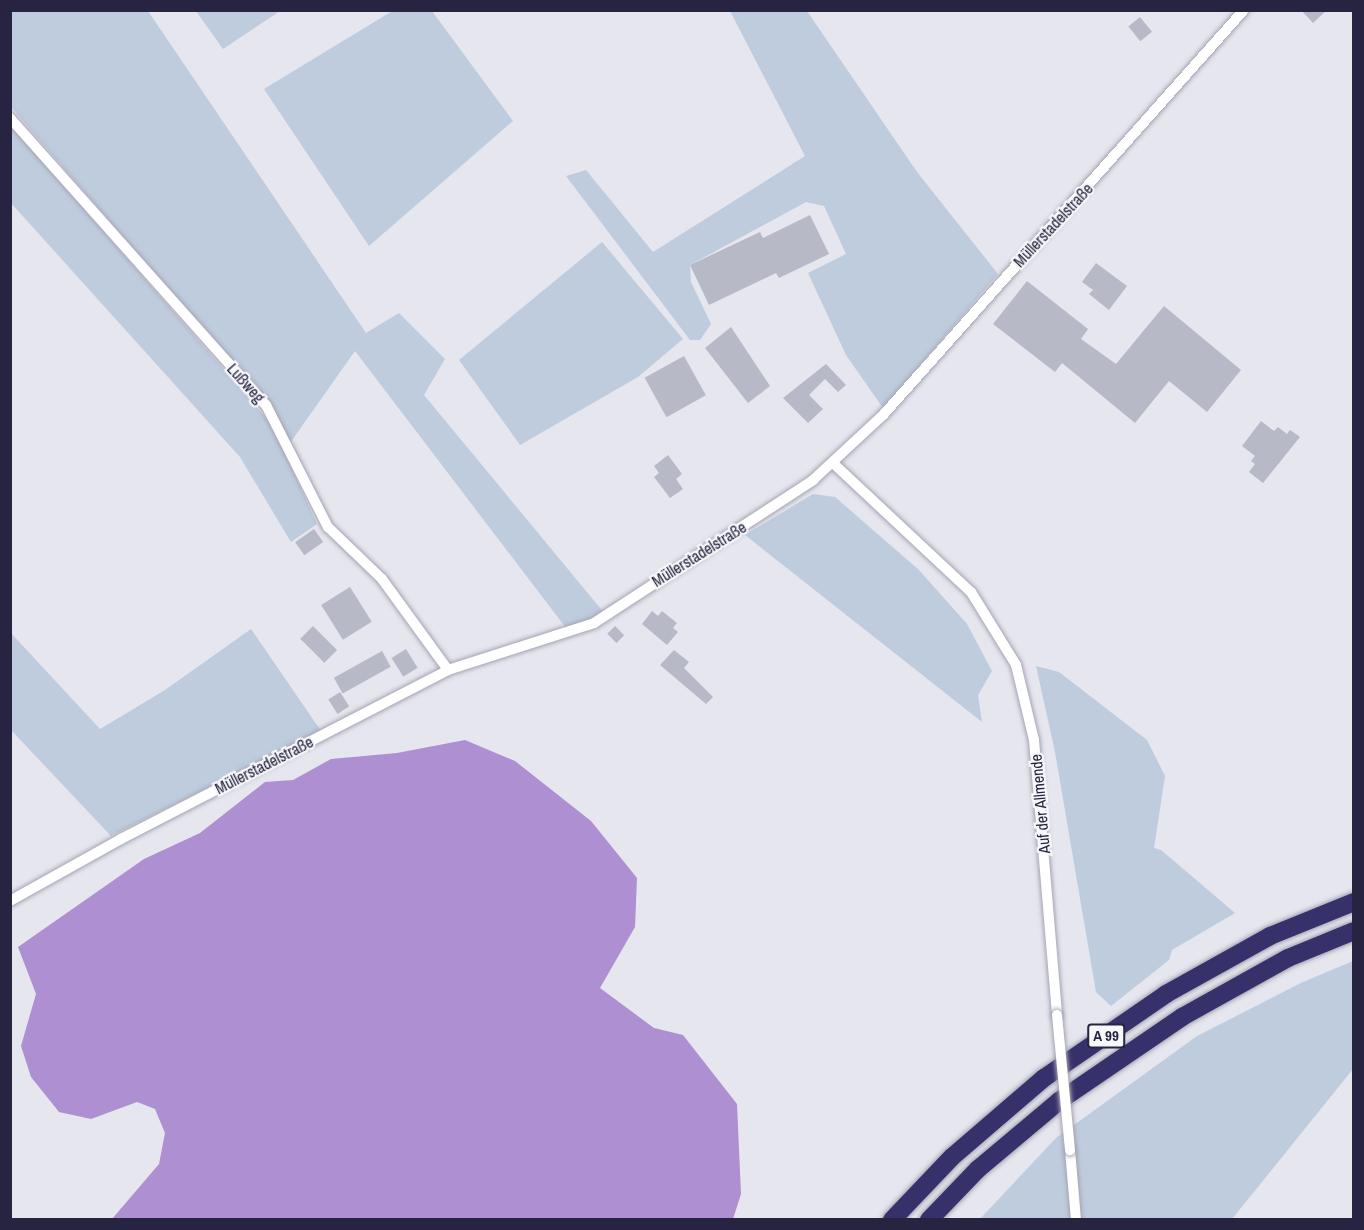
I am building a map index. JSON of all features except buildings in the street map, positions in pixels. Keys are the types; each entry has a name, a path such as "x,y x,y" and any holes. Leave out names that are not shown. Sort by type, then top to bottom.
{"highway":[{"name":"A 99","path":"892,1220 952,1157 1054,1072 1166,994 1270,936 1353,902"},
{"name":"A 99","path":"929,1220 978,1170 1059,1101 1182,1017 1288,958 1353,931"}],"street":[{"name":"Müllerstadelstraße","path":"10,901 131,833 448,670 594,623 683,562 764,515 833,464 884,414 1244,10"},
{"name":"Lußweg","path":"10,118 266,405 328,527 382,579 448,670"},
{"name":"Auf der Allmende","path":"833,464 971,592 1016,665 1034,740 1076,1220"}],"shaded area":[{"path":"394,10 432,11 513,121 369,246 264,89"},
{"path":"10,11 148,11 366,333 399,313 445,359 424,395 605,614 566,628 355,351 290,443 266,402 11,107"},
{"path":"196,11 280,11 223,49"},
{"path":"730,11 807,11 917,172 998,274 883,408 846,355 808,273 846,254 824,206 806,202 690,265 691,282 711,324 700,340 690,340 566,176 586,170 653,252 805,156"},
{"path":"10,124 272,425 317,524 291,542 240,457 11,203"},
{"path":"602,242 683,339 638,377 520,445 459,360"},
{"path":"813,494 835,497 919,570 967,624 992,671 978,695 982,722 745,535"},
{"path":"251,629 321,731 111,836 11,730 10,632 100,729 165,690"},
{"path":"1036,666 1059,672 1147,740 1165,776 1154,848 1161,850 1235,913 1172,950 1169,960 1111,1006 1096,992 1055,752"},
{"path":"465,740 515,761 591,821 637,878 635,927 600,988 654,1028 683,1035 737,1104 741,1194 733,1219 112,1219 159,1164 165,1133 155,1109 137,1102 91,1119 59,1112 31,1077 21,1046 36,994 18,947 144,859 200,833 265,782 293,780 331,759 397,753"},
{"path":"1353,961 1353,1069 1232,1219 979,1220 1056,1138 1197,1036 1303,982"}]}
